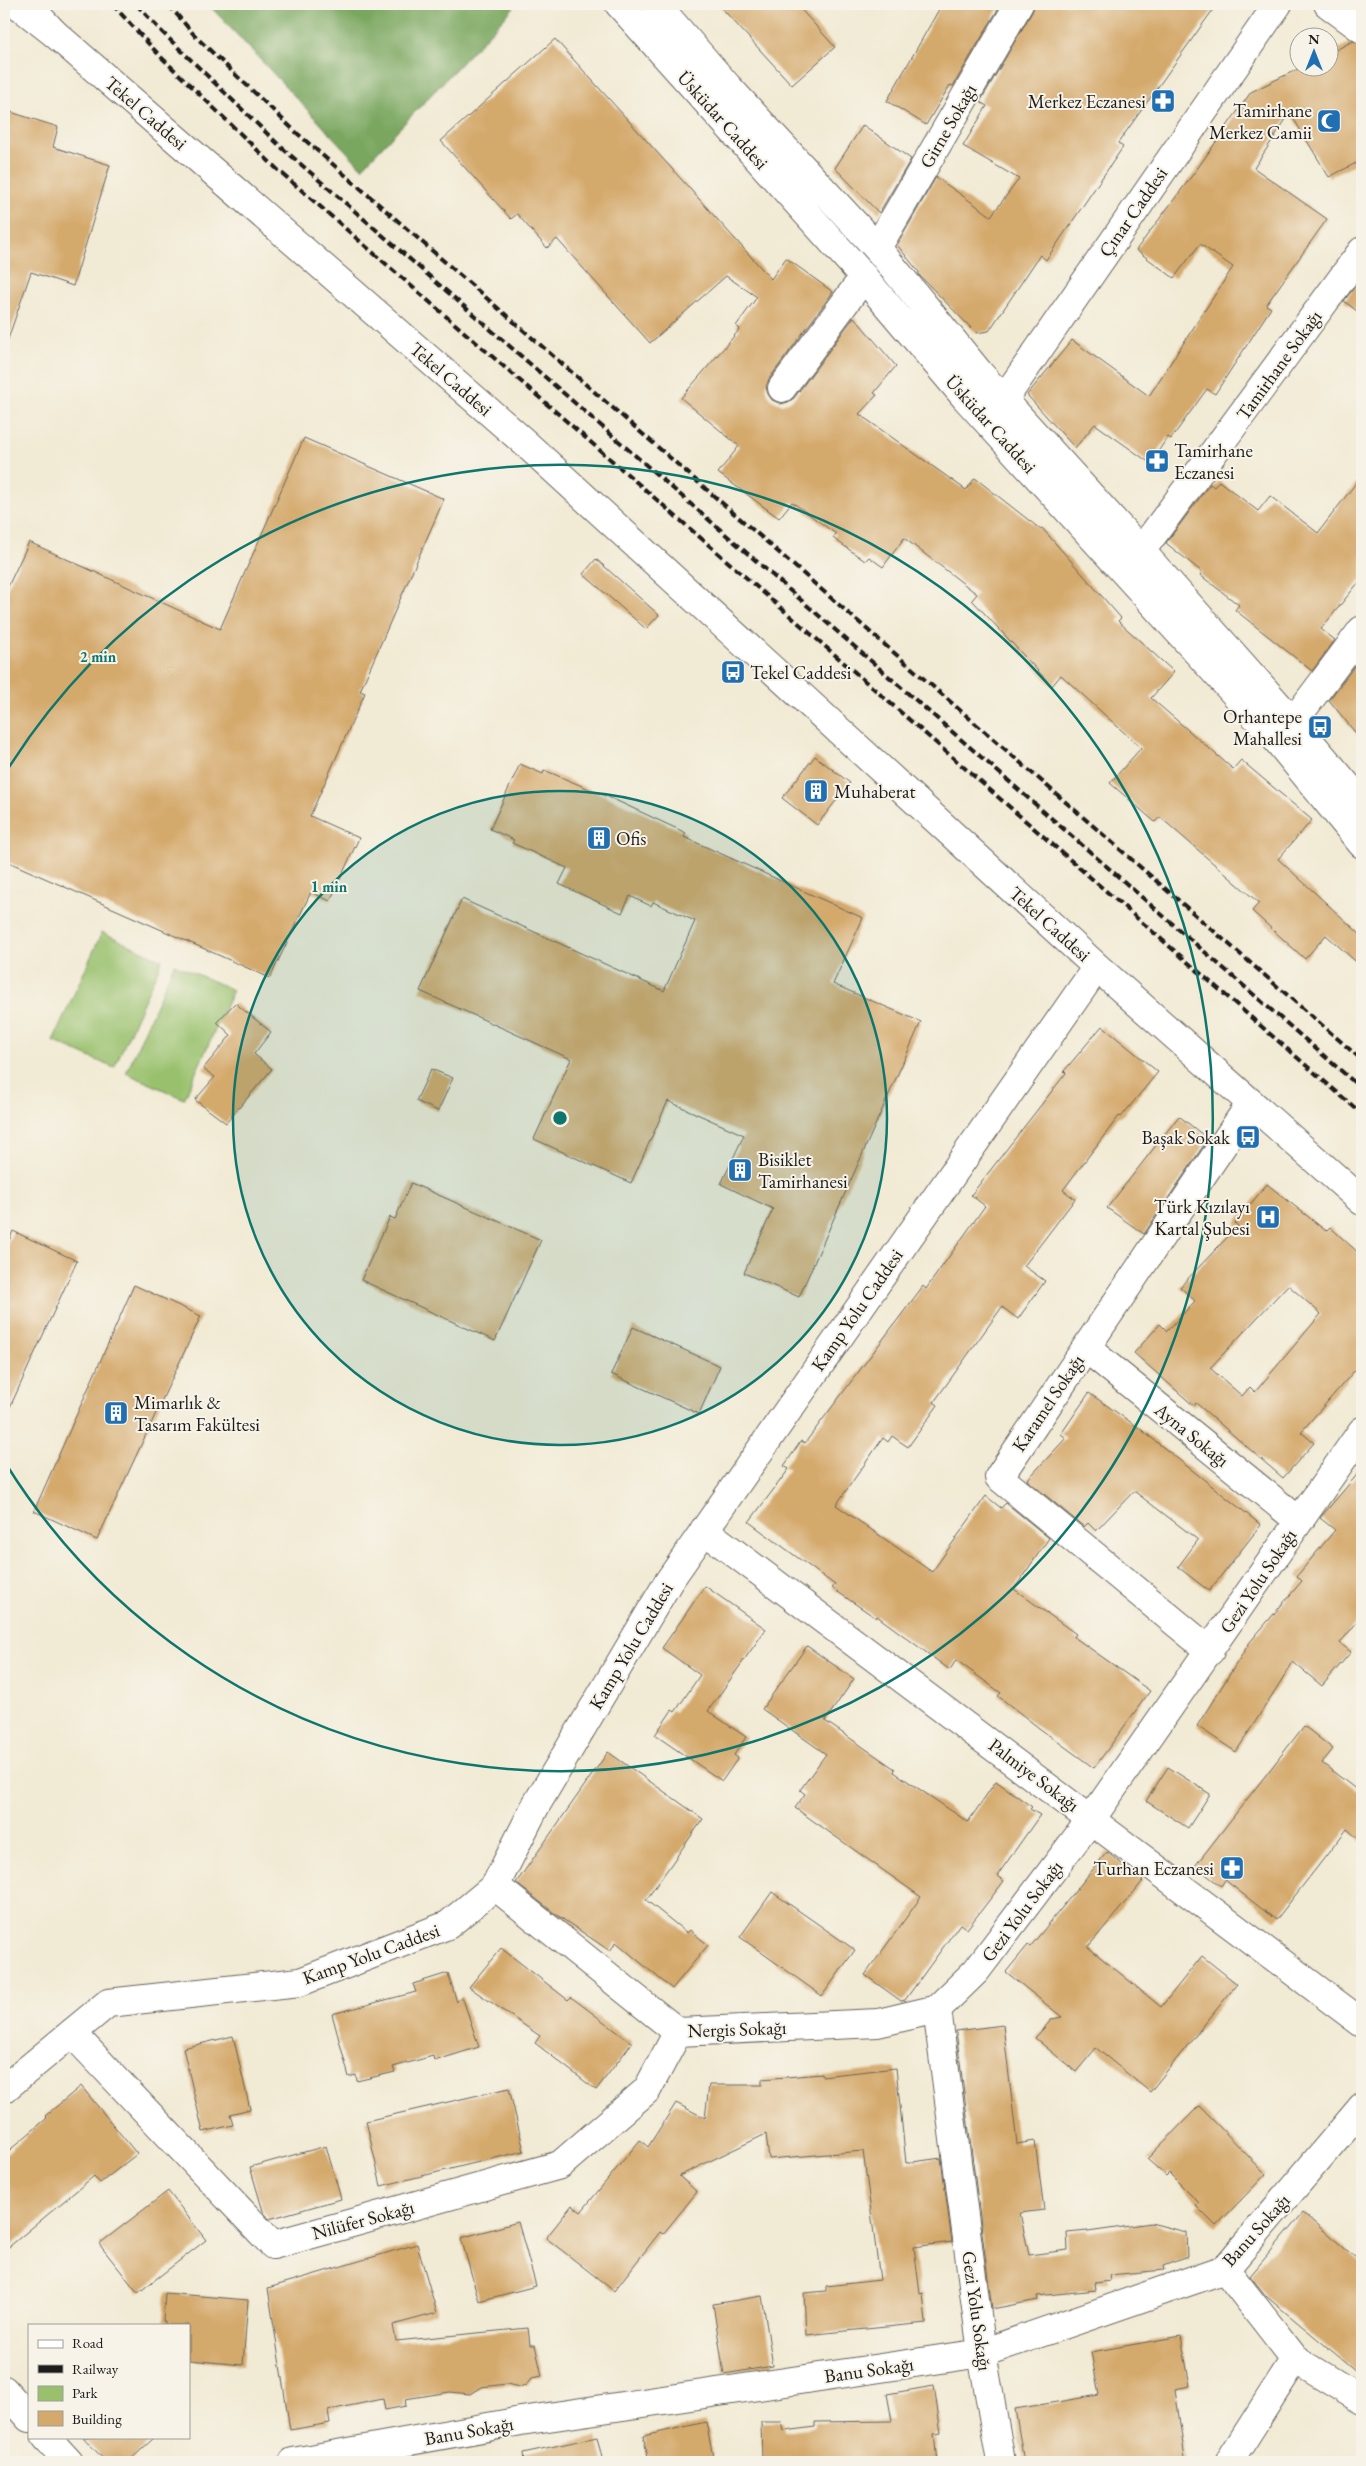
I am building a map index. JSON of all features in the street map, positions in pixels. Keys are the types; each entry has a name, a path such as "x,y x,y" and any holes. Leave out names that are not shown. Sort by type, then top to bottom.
{"street":[{"path":"17,4 54,33"},
{"name":"Tekel Caddesi","path":"26,4 54,33 524,442 1097,967 1362,1201"},
{"path":"32,4 54,33"},
{"name":"Üsküdar Caddesi","path":"619,4 864,277 965,397 1137,588 1362,803"},
{"name":"Üsküdar Caddesi","path":"656,4 728,87 877,248 1004,399 1141,551 1285,730 1362,844"},
{"name":"Girne Sokağı","path":"877,248 1019,4"},
{"name":"Çınar Caddesi","path":"989,422 1278,4"},
{"path":"1328,4 1362,30"},
{"name":"Tamirhane Sokağı","path":"1141,551 1362,251"},
{"path":"782,388 864,277"},
{"path":"1285,730 1362,630"},
{"name":"Kamp Yolu Caddesi","path":"4,2089 108,2004 300,1982 448,1925 495,1886 541,1796 669,1581 1097,967"},
{"name":"Karamel Sokağı","path":"1210,1651 999,1476 1251,1103"},
{"name":"Ayna Sokağı","path":"1086,1348 1299,1521"},
{"name":"Gezi Yolu Sokağı","path":"1001,2462 982,2353 937,2009 976,1971 1092,1818 1362,1431"},
{"name":"Palmiye Sokağı","path":"704,1530 1361,2020"},
{"name":"Nergis Sokağı","path":"495,1886 678,2032 878,2022 937,2009"},
{"name":"Nilüfer Sokağı","path":"72,2033 273,2245 560,2165 647,2090 678,2032"},
{"name":"Banu Sokağı","path":"293,2462 521,2421 982,2353 1225,2269 1362,2106"},
{"path":"1225,2269 1295,2360 1362,2400"},
{"path":"1229,2462 1295,2360"},
{"path":"4,2390 28,2417"},
{"path":"47,2438 69,2462"}],"green space":[{"path":"208,4 517,4 362,168"},
{"path":"102,932 162,960 114,1068 53,1041"},
{"path":"174,964 233,990 184,1099 126,1073"}],"building":[{"path":"718,4 796,4 835,47 792,85"},
{"path":"942,4 1001,4 953,86 950,85 926,125 887,101"},
{"path":"1035,4 1217,4 1118,143 1123,147 1046,260 1040,255 989,331 976,333 919,275 919,272 897,245 936,177 991,216 1019,179 963,146 987,106 980,102"},
{"path":"555,39 771,279 786,258 833,292 769,379 766,387 772,400 781,404 794,398 854,317 896,366 874,393 877,395 859,414 966,490 975,478 1040,529 1042,528 1121,618 1118,621 1174,672 1151,698 1233,769 1241,760 1312,820 1278,859 1362,936 1362,967 1326,935 1305,959 1252,911 1259,903 1160,817 1155,822 1110,783 1141,748 1061,675 1052,686 972,600 977,594 904,538 883,567 869,557 865,561 833,538 836,534 792,502 779,518 718,473 739,446 681,398 740,329 736,326 757,297 726,276 650,343 557,239 547,248 517,214 511,219 441,141"},
{"path":"1353,41 1362,44 1362,160 1329,177 1290,113 1254,168 1327,219 1266,305 1271,308 1215,394 1207,389 1171,439 1168,437 1150,463 1095,424 1075,448 1027,395 1072,340 1149,396 1233,267 1200,244 1174,278 1136,250 1197,169 1251,92 1288,74 1288,78 1338,78 1338,49"},
{"path":"4,110 58,127 53,147 110,165 73,286 31,272 7,342 4,341"},
{"path":"863,125 911,159 879,213 835,168"},
{"path":"1362,277 1362,315 1344,301"},
{"path":"304,438 444,499 360,691 365,693 310,816 359,838 330,901 311,892 270,978 4,860 4,595 29,542 220,629"},
{"path":"1362,475 1362,578 1321,629 1335,640 1312,671 1235,610 1239,605 1200,575 1202,572 1166,543 1210,484 1214,487 1219,481 1258,511 1270,496 1318,533"},
{"path":"596,559 659,615 646,629 583,574"},
{"path":"1359,660 1362,662 1362,741 1329,700"},
{"name":"Muhaberat","path":"815,756 850,783 817,825 782,798"},
{"path":"520,764 543,774 544,770 613,799 686,833 684,837 863,918 833,984 921,1022 799,1297 744,1273 773,1209 721,1184 744,1135 668,1101 631,1183 534,1139 571,1059 420,991 462,899 664,991 695,921 653,902 651,906 630,896 622,913 559,884 567,868 512,843 514,840 490,829"},
{"path":"235,1003 271,1032 254,1054 272,1069 226,1123 195,1100 215,1077 203,1069 231,1035 217,1022"},
{"path":"1102,1026 1158,1072 1121,1117 1119,1116 1063,1190 1075,1199 1024,1266 1045,1281 1018,1319 1002,1307 934,1402 938,1405 908,1447 892,1436 888,1442 883,1438 836,1505 932,1572 986,1496 1001,1508 1006,1503 1049,1538 1014,1589 1076,1634 1074,1637 1150,1691 1094,1768 998,1696 1001,1693 956,1660 950,1670 877,1616 876,1618 832,1588 835,1585 749,1522 789,1469 784,1466 801,1441 805,1443 923,1286 926,1289 985,1206 971,1195 1066,1073 1064,1071"},
{"path":"431,1069 453,1078 438,1111 416,1101"},
{"path":"1179,1116 1208,1139 1144,1234 1107,1208"},
{"path":"411,1183 541,1240 495,1341 361,1280 390,1217 395,1219"},
{"path":"1267,1184 1326,1231 1330,1227 1362,1256 1362,1362 1301,1432 1314,1443 1283,1478 1196,1403 1194,1406 1134,1353 1160,1324 1167,1331 1195,1301 1180,1287 1238,1226 1235,1223","holes":["1288,1285 1321,1314 1255,1392 1250,1387 1242,1396 1210,1368"]},
{"path":"13,1231 77,1261 4,1420 4,1252"},
{"name":"Mimarlık & Tasarım Fakültesi","path":"134,1285 201,1316 97,1540 34,1511"},
{"path":"633,1327 720,1366 699,1414 611,1374"},
{"path":"1089,1393 1139,1428 1261,1525 1209,1591 1178,1567 1198,1540 1134,1491 1096,1531 1088,1523 1084,1527 1027,1480 1066,1438 1061,1434"},
{"path":"1362,1469 1362,1616 1340,1643 1351,1652 1322,1686 1293,1662 1236,1752 1197,1726 1250,1642 1302,1581 1297,1576 1335,1530 1320,1518"},
{"path":"705,1586 766,1629 708,1711 746,1737 734,1755 738,1758 722,1781 655,1735 672,1710 675,1712 700,1675 662,1648"},
{"path":"807,1646 854,1679 825,1721 895,1769 894,1772 968,1822 996,1781 1040,1815 997,1876 1004,1881 967,1929 960,1924 905,2000 901,2001 865,1975 921,1897 795,1808 805,1794 800,1790 826,1754 762,1709"},
{"path":"1304,1726 1333,1749 1322,1763 1362,1794 1362,1842 1347,1829 1276,1920 1225,1880 1221,1886 1195,1866"},
{"path":"608,1752 703,1819 646,1900 687,1933 690,1930 708,1945 672,1989 616,1942 610,1951 554,1913 516,1883"},
{"path":"1168,1767 1210,1794 1188,1828 1146,1801"},
{"path":"1107,1852 1143,1881 1088,1947 1161,2007 1202,1956 1237,1984 1150,2092 1096,2048 1076,2072 1035,2038 1052,2019 1062,2017 1006,1972 1028,1945 1030,1947"},
{"path":"772,1892 855,1950 822,1996 740,1937"},
{"path":"501,1948 568,2000 571,1997 632,2043 596,2090 535,2043 540,2036 469,1987"},
{"path":"448,1973 457,2002 462,1996 479,2047 434,2061 433,2056 393,2067 395,2072 357,2081 356,2075 349,2077 332,2014 416,1992 413,1984"},
{"path":"1003,2025 1017,2144 1035,2141 1044,2210 1020,2213 1029,2255 1068,2250 1067,2232 1088,2230 1088,2232 1151,2223 1186,2232 1187,2257 1163,2266 1164,2270 1109,2275 1110,2281 1095,2283 1096,2290 1037,2296 1038,2300 992,2309 956,2031"},
{"path":"233,2036 250,2109 230,2114 233,2125 203,2132 183,2048"},
{"path":"896,2068 906,2163 941,2158 952,2242 914,2247 920,2294 923,2293 926,2323 806,2335 804,2293 826,2291 826,2286 880,2280 863,2151 769,2159 766,2134 679,2176 697,2192 663,2234 660,2232 614,2291 546,2238 572,2205 581,2212 640,2140 648,2147 676,2103 705,2118 709,2085 762,2085 762,2079 822,2074 822,2076"},
{"path":"81,2086 137,2154 100,2183 94,2176 4,2251 4,2155 47,2118 45,2116"},
{"path":"509,2088 524,2151 381,2186 366,2121"},
{"path":"1199,2106 1266,2174 1216,2226 1196,2206 1199,2203 1169,2173 1166,2176 1147,2159"},
{"path":"326,2146 341,2199 269,2219 263,2211 250,2167"},
{"path":"168,2191 206,2240 138,2293 99,2244"},
{"path":"1303,2213 1362,2263 1362,2376 1267,2297 1250,2276"},
{"path":"518,2222 536,2286 479,2301 461,2238"},
{"path":"417,2244 437,2313 393,2325 396,2341 528,2328 530,2345 535,2345 542,2376 532,2378 526,2385 519,2387 507,2384 481,2387 470,2394 450,2392 405,2399 406,2406 385,2410 383,2399 339,2408 328,2411 330,2423 290,2430 268,2288"},
{"path":"165,2293 248,2300 243,2365 190,2360 190,2324 165,2324 165,2321 163,2321"},
{"path":"762,2296 773,2366 724,2374 713,2304"},
{"path":"1181,2336 1190,2386 1175,2389 1185,2459 1164,2462 1024,2462 1015,2409 1099,2395 1091,2352"},
{"path":"934,2386 941,2433 934,2434 937,2462 762,2462 761,2422 782,2422 784,2431 815,2427 815,2422 892,2421 887,2394"},
{"path":"706,2422 714,2462 649,2462 643,2436"},
{"path":"597,2437 603,2462 524,2462 523,2453"},
{"path":"84,2438 154,2438 128,2462 106,2462"}],"railway":[{"path":"112,4 160,56 277,169 1362,1114"},
{"path":"136,4 161,31 280,146 1362,1089"},
{"path":"168,4 196,37 298,134 1362,1060"}],"place":[{"name":"Merkez Eczanesi","path":"1163,101"},
{"name":"Tamirhane Merkez Camii","path":"1329,121"},
{"name":"Tamirhane Eczanesi","path":"1157,461"},
{"name":"Tekel Caddesi","path":"733,672"},
{"name":"Orhantepe Mahallesi","path":"1320,727"},
{"name":"Muhaberat","path":"816,791"},
{"name":"Ofis","path":"599,838"},
{"name":"Başak Sokak","path":"1248,1137"},
{"name":"Bisiklet Tamirhanesi","path":"740,1170"},
{"name":"Türk Kızılayı Kartal Şubesi","path":"1268,1217"},
{"name":"Mimarlık & Tasarım Fakültesi","path":"116,1413"},
{"name":"Turhan Eczanesi","path":"1232,1868"}]}
